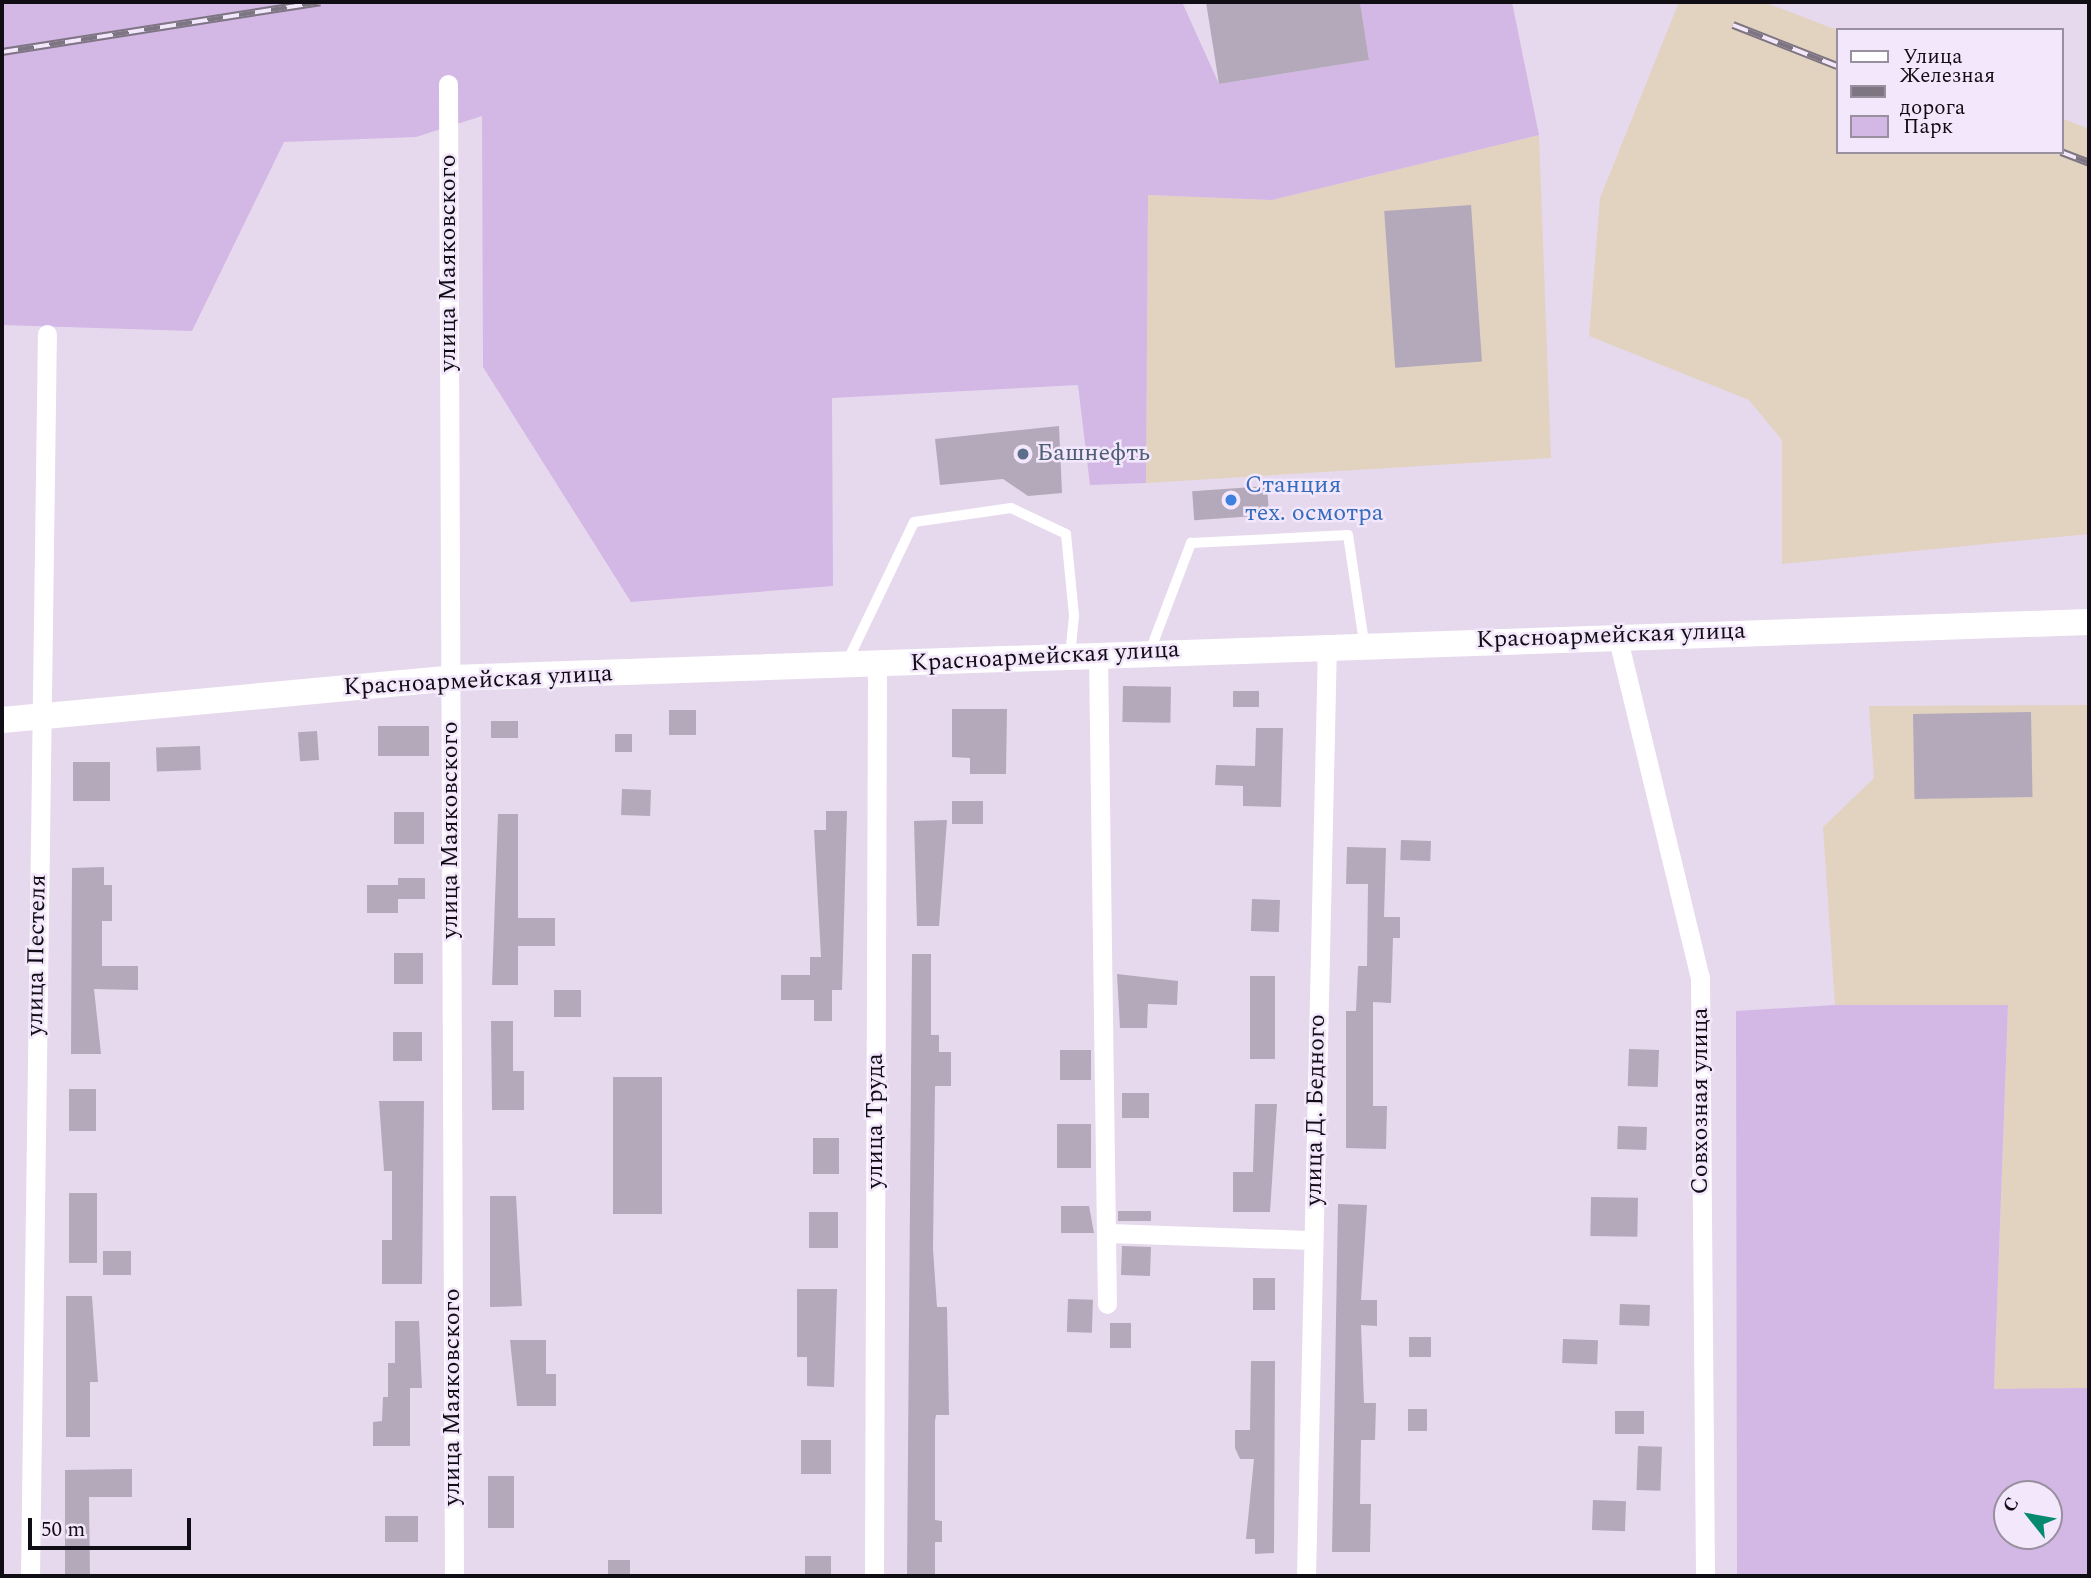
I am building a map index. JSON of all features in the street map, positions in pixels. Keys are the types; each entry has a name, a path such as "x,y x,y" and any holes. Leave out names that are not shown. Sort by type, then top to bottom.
{"main road":[{"name":"Красноармейская улица","path":"2,720 451,678 845,667 1364,642 2089,622"}],"street":[{"name":"улица Маяковского","path":"448,84 454,1576"},
{"name":"улица Пестеля","path":"30,1576 47,334"},
{"name":"Совхозная улица","path":"1618,635 1700,977 1705,1576"},
{"name":"улица Д. Бедного","path":"1306,1576 1327,644"},
{"path":"1098,655 1109,1233 1107,1304"},
{"name":"улица Труда","path":"874,1576 877,665"},
{"path":"1109,1233 1313,1240"}],"lane":[{"path":"845,667 914,522 1011,508 1066,534 1074,616 1070,656"},
{"path":"1150,653 1191,543 1348,536 1364,642"}],"shaded area":[{"path":"1679,2 1764,2 1836,30 1836,154 2063,154 2063,119 2089,129 2089,534 1782,564 1782,440 1749,400 1589,336 1600,198"},
{"path":"1539,135 1551,458 1146,483 1148,195 1272,200"},
{"path":"2089,705 2089,1388 1994,1390 2008,1005 1835,1005 1823,827 1874,778 1869,706"}],"green space":[{"path":"2,2 1182,2 1219,84 1369,60 1360,2 1512,2 1539,135 1272,200 1148,195 1146,483 1090,485 1078,385 832,398 833,586 631,602 483,367 482,116 416,137 284,142 192,331 2,325"},
{"path":"1835,1005 2008,1005 1994,1389 2089,1388 2089,1576 1737,1576 1736,1011"}],"building":[{"path":"1206,2 1360,2 1369,60 1219,84"},
{"path":"1471,205 1482,362 1395,368 1384,211"},
{"path":"1059,426 1062,493 1028,496 1003,479 940,485 935,439"},
{"path":"1267,486 1269,515 1194,520 1192,491"},
{"path":"1123,686 1171,687 1170,723 1122,722"},
{"path":"1233,691 1259,691 1259,707 1233,707"},
{"path":"952,709 1007,709 1006,774 970,774 970,758 952,757"},
{"path":"669,710 696,710 696,735 669,735"},
{"path":"2031,712 2032,797 1915,799 1913,714"},
{"path":"491,721 518,721 518,738 491,738"},
{"path":"378,726 429,726 429,756 378,756"},
{"path":"1256,728 1283,728 1281,807 1243,806 1243,786 1215,785 1216,765 1255,766"},
{"path":"317,731 319,760 300,761 298,732"},
{"path":"615,734 632,734 632,752 615,752"},
{"path":"200,746 201,770 157,772 156,748"},
{"path":"73,762 110,762 110,801 73,801"},
{"path":"622,789 651,790 650,816 621,815"},
{"path":"952,801 983,801 983,824 952,824"},
{"path":"826,811 847,811 842,990 832,990 832,1021 814,1021 814,1000 781,1000 781,975 810,975 810,957 821,957 814,830 826,830"},
{"path":"394,812 424,812 424,844 394,844"},
{"path":"498,814 518,814 518,918 555,918 555,946 518,946 518,985 492,985"},
{"path":"947,820 939,926 917,926 914,821"},
{"path":"1401,840 1431,841 1430,861 1400,860"},
{"path":"1347,847 1386,848 1384,917 1400,917 1400,938 1393,938 1391,1003 1373,1002 1373,1106 1387,1106 1386,1149 1346,1148 1346,1011 1356,1011 1358,966 1367,966 1368,884 1346,884"},
{"path":"104,867 104,885 112,885 112,921 102,921 102,966 138,966 138,990 94,989 101,1054 71,1054 72,868"},
{"path":"398,878 425,878 425,899 398,899"},
{"path":"367,885 398,885 398,913 367,913"},
{"path":"1252,899 1280,900 1279,932 1251,931"},
{"path":"394,953 423,953 423,984 394,984"},
{"path":"912,954 931,954 931,1035 939,1035 939,1052 951,1052 951,1086 935,1086 933,1249 937,1307 947,1307 949,1415 936,1415 935,1421 935,1520 942,1521 942,1542 935,1542 935,1576 907,1576"},
{"path":"1117,974 1178,981 1177,1005 1148,1004 1147,1028 1120,1028"},
{"path":"1250,976 1275,976 1275,1059 1250,1059"},
{"path":"554,990 581,990 581,1017 554,1017"},
{"path":"491,1021 513,1021 513,1071 524,1071 524,1110 492,1110"},
{"path":"393,1032 422,1032 422,1061 393,1061"},
{"path":"1629,1049 1659,1050 1658,1087 1628,1086"},
{"path":"1060,1050 1091,1050 1091,1080 1060,1080"},
{"path":"613,1077 662,1077 662,1214 613,1214"},
{"path":"69,1089 96,1089 96,1131 69,1131"},
{"path":"1122,1093 1149,1093 1149,1118 1122,1118"},
{"path":"379,1101 424,1101 422,1284 382,1284 382,1240 392,1240 392,1171 384,1171"},
{"path":"1255,1104 1277,1104 1270,1212 1233,1212 1233,1172 1253,1172"},
{"path":"1057,1124 1091,1124 1091,1168 1057,1168"},
{"path":"1618,1126 1647,1127 1646,1150 1617,1149"},
{"path":"813,1138 839,1138 839,1174 813,1174"},
{"path":"69,1193 97,1193 97,1263 69,1263"},
{"path":"490,1196 516,1196 522,1306 490,1307"},
{"path":"1591,1197 1638,1198 1637,1237 1590,1236"},
{"path":"1338,1204 1367,1205 1361,1300 1377,1300 1377,1326 1361,1325 1364,1403 1376,1403 1375,1440 1361,1440 1360,1504 1371,1504 1370,1552 1332,1552"},
{"path":"1061,1206 1089,1206 1094,1233 1061,1233"},
{"path":"1118,1211 1151,1211 1151,1221 1118,1221"},
{"path":"809,1212 838,1212 838,1248 809,1248"},
{"path":"1122,1246 1151,1247 1150,1276 1121,1275"},
{"path":"103,1251 131,1251 131,1275 103,1275"},
{"path":"1253,1278 1275,1278 1275,1310 1253,1310"},
{"path":"797,1289 837,1289 834,1387 807,1386 807,1357 797,1357"},
{"path":"66,1296 92,1296 98,1382 90,1382 90,1437 66,1437"},
{"path":"1068,1299 1093,1300 1092,1333 1067,1332"},
{"path":"1620,1304 1650,1305 1649,1326 1619,1325"},
{"path":"395,1321 419,1321 422,1388 410,1388 410,1446 373,1446 373,1422 382,1421 383,1397 388,1397 388,1363 395,1363"},
{"path":"1110,1323 1131,1323 1131,1348 1110,1348"},
{"path":"1409,1337 1431,1337 1431,1357 1409,1357"},
{"path":"1563,1339 1598,1340 1597,1364 1562,1363"},
{"path":"510,1340 546,1340 546,1374 556,1374 556,1406 517,1406"},
{"path":"1251,1361 1275,1361 1274,1553 1255,1554 1255,1539 1246,1539 1254,1459 1240,1459 1235,1448 1235,1430 1250,1430"},
{"path":"1408,1409 1427,1409 1427,1431 1408,1431"},
{"path":"1615,1411 1644,1411 1644,1434 1615,1434"},
{"path":"801,1440 831,1440 831,1474 801,1474"},
{"path":"1638,1446 1662,1447 1660,1491 1636,1490"},
{"path":"132,1469 132,1497 89,1497 90,1576 65,1576 65,1470"},
{"path":"488,1476 514,1476 514,1528 488,1528"},
{"path":"1593,1500 1626,1501 1625,1531 1592,1530"},
{"path":"385,1516 418,1516 418,1542 385,1542"},
{"path":"805,1556 831,1556 831,1576 805,1576"},
{"path":"608,1560 630,1560 630,1576 608,1576"}],"railway":[{"path":"2,52 320,2"},
{"path":"1733,25 1836,66"},
{"path":"2063,153 2089,163"}],"place":[{"name":"Башнефть","path":"1023,454"},
{"name":"Станция тех. осмотра","path":"1231,500"}]}
